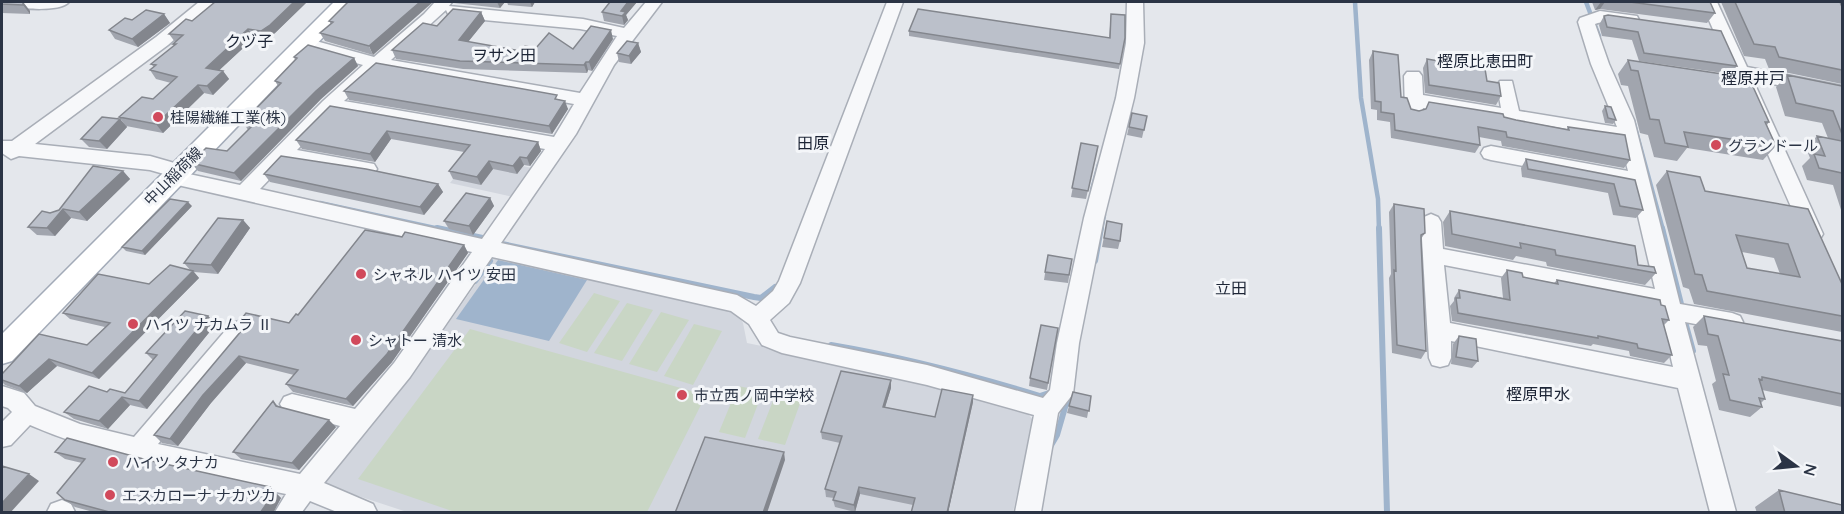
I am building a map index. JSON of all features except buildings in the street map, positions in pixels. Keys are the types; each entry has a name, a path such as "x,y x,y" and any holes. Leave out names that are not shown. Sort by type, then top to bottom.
{"main road":[{"name":"中山稲荷線","path":"2,352 170,169 329,2"},
{"name":"中山稲荷線","path":"2,328 346,2"}],"street":[{"path":"16,2 33,4 61,2"},
{"path":"6,152 162,41 209,2"},
{"path":"288,513 311,490 360,421 402,370 579,113 584,100 612,56 654,2"},
{"path":"757,318 781,297 789,283 895,2"},
{"path":"1028,513 1047,409 1061,394 1068,343 1094,218 1125,98 1135,43 1135,2"},
{"path":"1709,2 1723,33 1737,80 1821,253"},
{"path":"251,186 329,105 441,5 484,15 583,24 593,28 629,33"},
{"path":"1645,22 1594,18 1586,22 1600,64 1624,120 1723,513"},
{"path":"1701,30 1723,33"},
{"path":"305,43 376,63 584,100"},
{"path":"1600,64 1623,67"},
{"path":"1413,76 1414,105 1511,116 1628,135"},
{"path":"1737,80 1842,92"},
{"path":"1506,85 1511,116"},
{"path":"329,105 557,144"},
{"path":"6,152 99,159 170,169 182,179 251,186 491,241 737,304 757,318 770,339 790,346 927,375 1047,409"},
{"path":"281,154 367,169"},
{"path":"1491,154 1639,180"},
{"path":"86,177 99,159"},
{"path":"1431,222 1440,358"},
{"path":"1433,255 1669,305 1751,326"},
{"path":"138,450 239,330"},
{"path":"1439,330 1688,380"},
{"path":"2,396 16,400 27,412 77,434 311,490 364,513"},
{"path":"292,404 360,421"},
{"path":"2,437 27,412"}],"shaded area":[{"path":"472,155 532,168 513,197 450,183"},
{"name":"市立西ノ岡中学校","path":"494,258 507,259 724,309 737,313 743,323 747,343 875,370 1025,410 1032,419 1013,512 407,512 331,487 324,481 369,430"}],"green space":[{"path":"594,293 620,301 587,352 559,343"},
{"path":"627,303 653,310 622,361 594,353"},
{"path":"661,312 689,320 657,372 629,364"},
{"path":"694,324 722,331 693,385 664,376"},
{"path":"470,329 706,395 647,512 455,512 358,479"},
{"path":"738,386 763,391 745,438 719,432"},
{"path":"776,393 802,398 785,445 758,439"}],"water":[{"path":"498,260 587,280 549,341 456,319"}],"waterway":[{"path":"1355,2 1361,98 1378,199 1379,230"},
{"path":"1586,2 1599,36"},
{"path":"1633,120 1663,230"},
{"path":"1092,190 1099,164"},
{"path":"320,203 444,230"},
{"path":"1101,230 1104,215"},
{"path":"437,228 487,239"},
{"path":"1095,261 1101,228"},
{"path":"1379,228 1387,512"},
{"path":"1662,228 1682,308"},
{"path":"502,244 754,297 761,298 775,287"},
{"path":"475,281 490,261"},
{"path":"1684,318 1693,351"},
{"path":"831,345 936,367 1040,396 1049,393"},
{"path":"1050,447 1057,435 1068,397"}],"place":[{"name":"桂陽繊維工業(株)","path":"158,117"},
{"name":"グランドール","path":"1716,145"},
{"name":"シャネル ハイツ 安田","path":"361,274"},
{"name":"ハイツ ナカムラ Ⅱ","path":"133,324"},
{"name":"シャトー 清水","path":"356,340"},
{"name":"市立西ノ岡中学校","path":"682,395"},
{"name":"ハイツ タナカ","path":"113,462"},
{"name":"エスカローナ ナカツカ","path":"110,495"}],"district":[{"name":"クヅ子","path":"249,41"},
{"name":"ヲサン田","path":"504,55"},
{"name":"樫原比恵田町","path":"1485,61"},
{"name":"樫原井戸","path":"1753,78"},
{"name":"田原","path":"813,143"},
{"name":"立田","path":"1231,288"},
{"name":"樫原甲水","path":"1538,394"}]}
